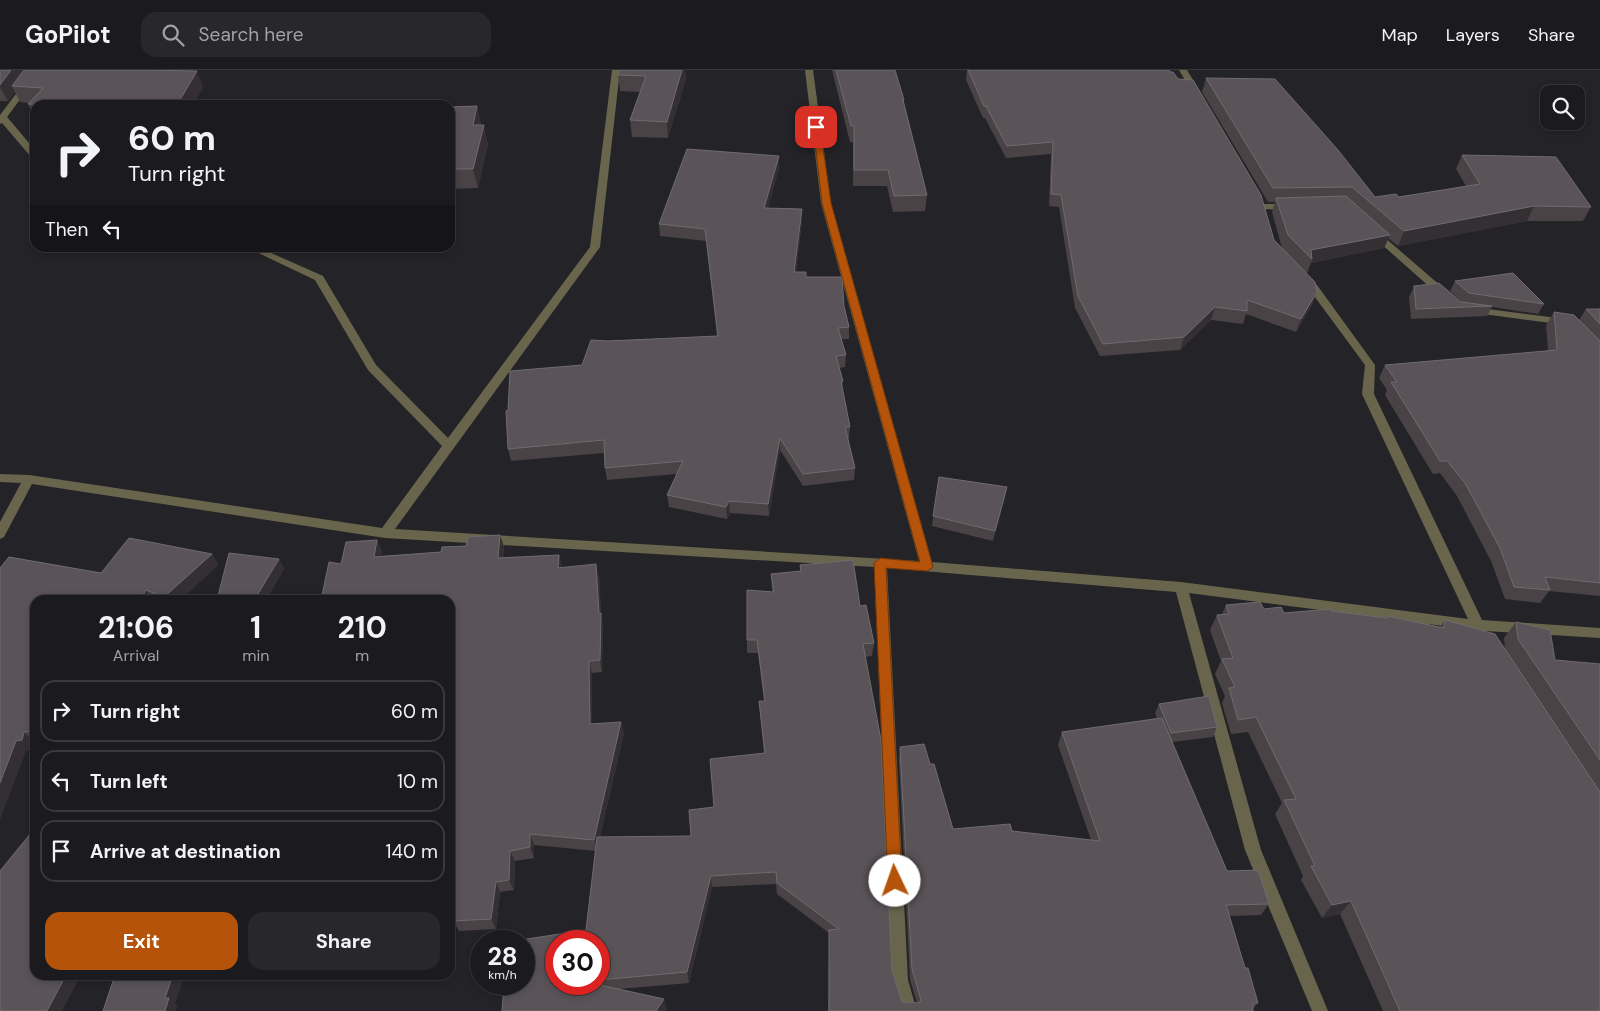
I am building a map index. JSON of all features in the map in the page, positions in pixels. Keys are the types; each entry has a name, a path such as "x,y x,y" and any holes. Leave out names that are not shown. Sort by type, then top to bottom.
{"street":[{"path":"30,151 1,119 38,70"},
{"path":"386,533 595,247 616,70"},
{"path":"809,70 826,203 927,567"},
{"path":"1183,70 1204,104"},
{"path":"1263,207 1304,206"},
{"path":"1365,225 1456,305 1570,323 1576,329"},
{"path":"262,252 319,278 372,367 449,446"},
{"path":"1300,275 1313,287 1370,365 1368,394 1477,625 1488,641"},
{"path":"0,478 29,479 386,533 880,563 1181,587 1477,625 1600,633"},
{"path":"0,534 29,479"},
{"path":"880,563 900,980 909,1011"},
{"path":"1181,587 1254,850 1320,1011"}],"building":[{"path":"0,70 11,70 0,85"},
{"path":"24,70 197,71 180,100 32,100 43,88 12,86"},
{"path":"620,70 682,70 667,122 630,120 646,76 618,75"},
{"path":"836,70 895,70 927,195 894,196 888,170 854,170 854,126 851,126"},
{"path":"968,70 1169,70 1178,79 1193,80 1261,195 1274,240 1315,282 1317,292 1301,319 1247,300 1247,311 1215,307 1184,337 1103,344 1078,296 1061,195 1051,194 1053,142 1007,146 986,106 984,106"},
{"path":"1206,78 1275,79 1338,150 1375,197 1396,194 1399,197 1480,184 1462,155 1556,157 1591,207 1534,206 1404,231 1352,187 1273,188"},
{"path":"477,106 473,125 484,125 473,169 455,169 455,107"},
{"path":"687,149 779,156 764,208 802,209 794,272 806,272 806,277 842,277 844,306 849,327 838,328 846,355 836,356 843,381 841,381 850,427 845,427 855,468 803,474 780,438 768,504 729,501 726,507 667,495 683,461 605,468 604,440 508,449 506,411 508,410 510,371 582,365 591,340 608,341 718,336 705,229 659,224"},
{"path":"1346,196 1390,235 1311,250 1312,259 1288,235 1276,198"},
{"path":"1513,273 1544,304 1469,293 1455,281"},
{"path":"1439,283 1461,302 1492,306 1416,309 1414,286"},
{"path":"1586,309 1600,309 1600,324"},
{"path":"1554,312 1574,315 1600,341 1600,583 1545,577 1550,590 1514,587 1500,548 1465,483 1447,461 1440,461 1391,382 1397,382 1385,365 1557,350"},
{"path":"939,477 1007,487 995,531 933,516"},
{"path":"500,535 498,558 559,555 558,568 596,564 599,613 601,613 600,660 589,661 590,724 621,722 594,840 530,834 530,847 510,851 509,880 496,882 491,919 455,921 455,595 322,595 329,562 341,564 346,542 377,540 374,557 441,552 442,547 466,546 468,537"},
{"path":"129,538 212,554 166,595 159,595 146,590 143,595 30,595 30,731 24,732 22,740 16,741 0,783 0,568 9,557 101,573"},
{"path":"229,553 279,559 257,595 218,595"},
{"path":"853,560 860,606 866,605 874,643 863,644 881,740 892,970 902,1002 919,1003 921,1000 912,969 900,747 924,744 930,764 934,764 953,829 1010,824 1012,831 1100,841 1062,732 1162,718 1227,871 1258,870 1269,904 1226,905 1258,1003 1253,1003 1253,1011 829,1011 829,930 839,929 777,883 776,872 711,876 687,972 610,979 610,930 586,930 597,837 691,836 689,810 714,807 710,759 765,753 759,701 765,701 757,640 747,640 747,590 774,592 771,574 801,571 800,565"},
{"path":"1260,602 1264,609 1281,607 1284,613 1331,609 1331,611 1387,618 1387,616 1444,628 1445,620 1495,634 1600,792 1600,1011 1400,1011 1351,901 1332,905 1311,866 1315,866 1284,800 1296,799 1256,717 1238,720 1229,688 1235,687 1222,659 1233,658 1217,615 1229,614 1226,605"},
{"path":"1516,622 1550,630 1555,660 1600,664 1600,760 1518,639"},
{"path":"1209,696 1217,727 1171,733 1159,704"},
{"path":"30,834 30,980 63,980 47,1011 0,1011 0,871"},
{"path":"545,936 545,995 610,995 610,987 664,999 656,1011 502,1011 503,995 535,995 535,938"},
{"path":"113,980 171,980 165,998 169,998 165,1011 103,1011"}],"route":[{"path":"816,127 826,203 927,567 880,563 895,881"}]}
